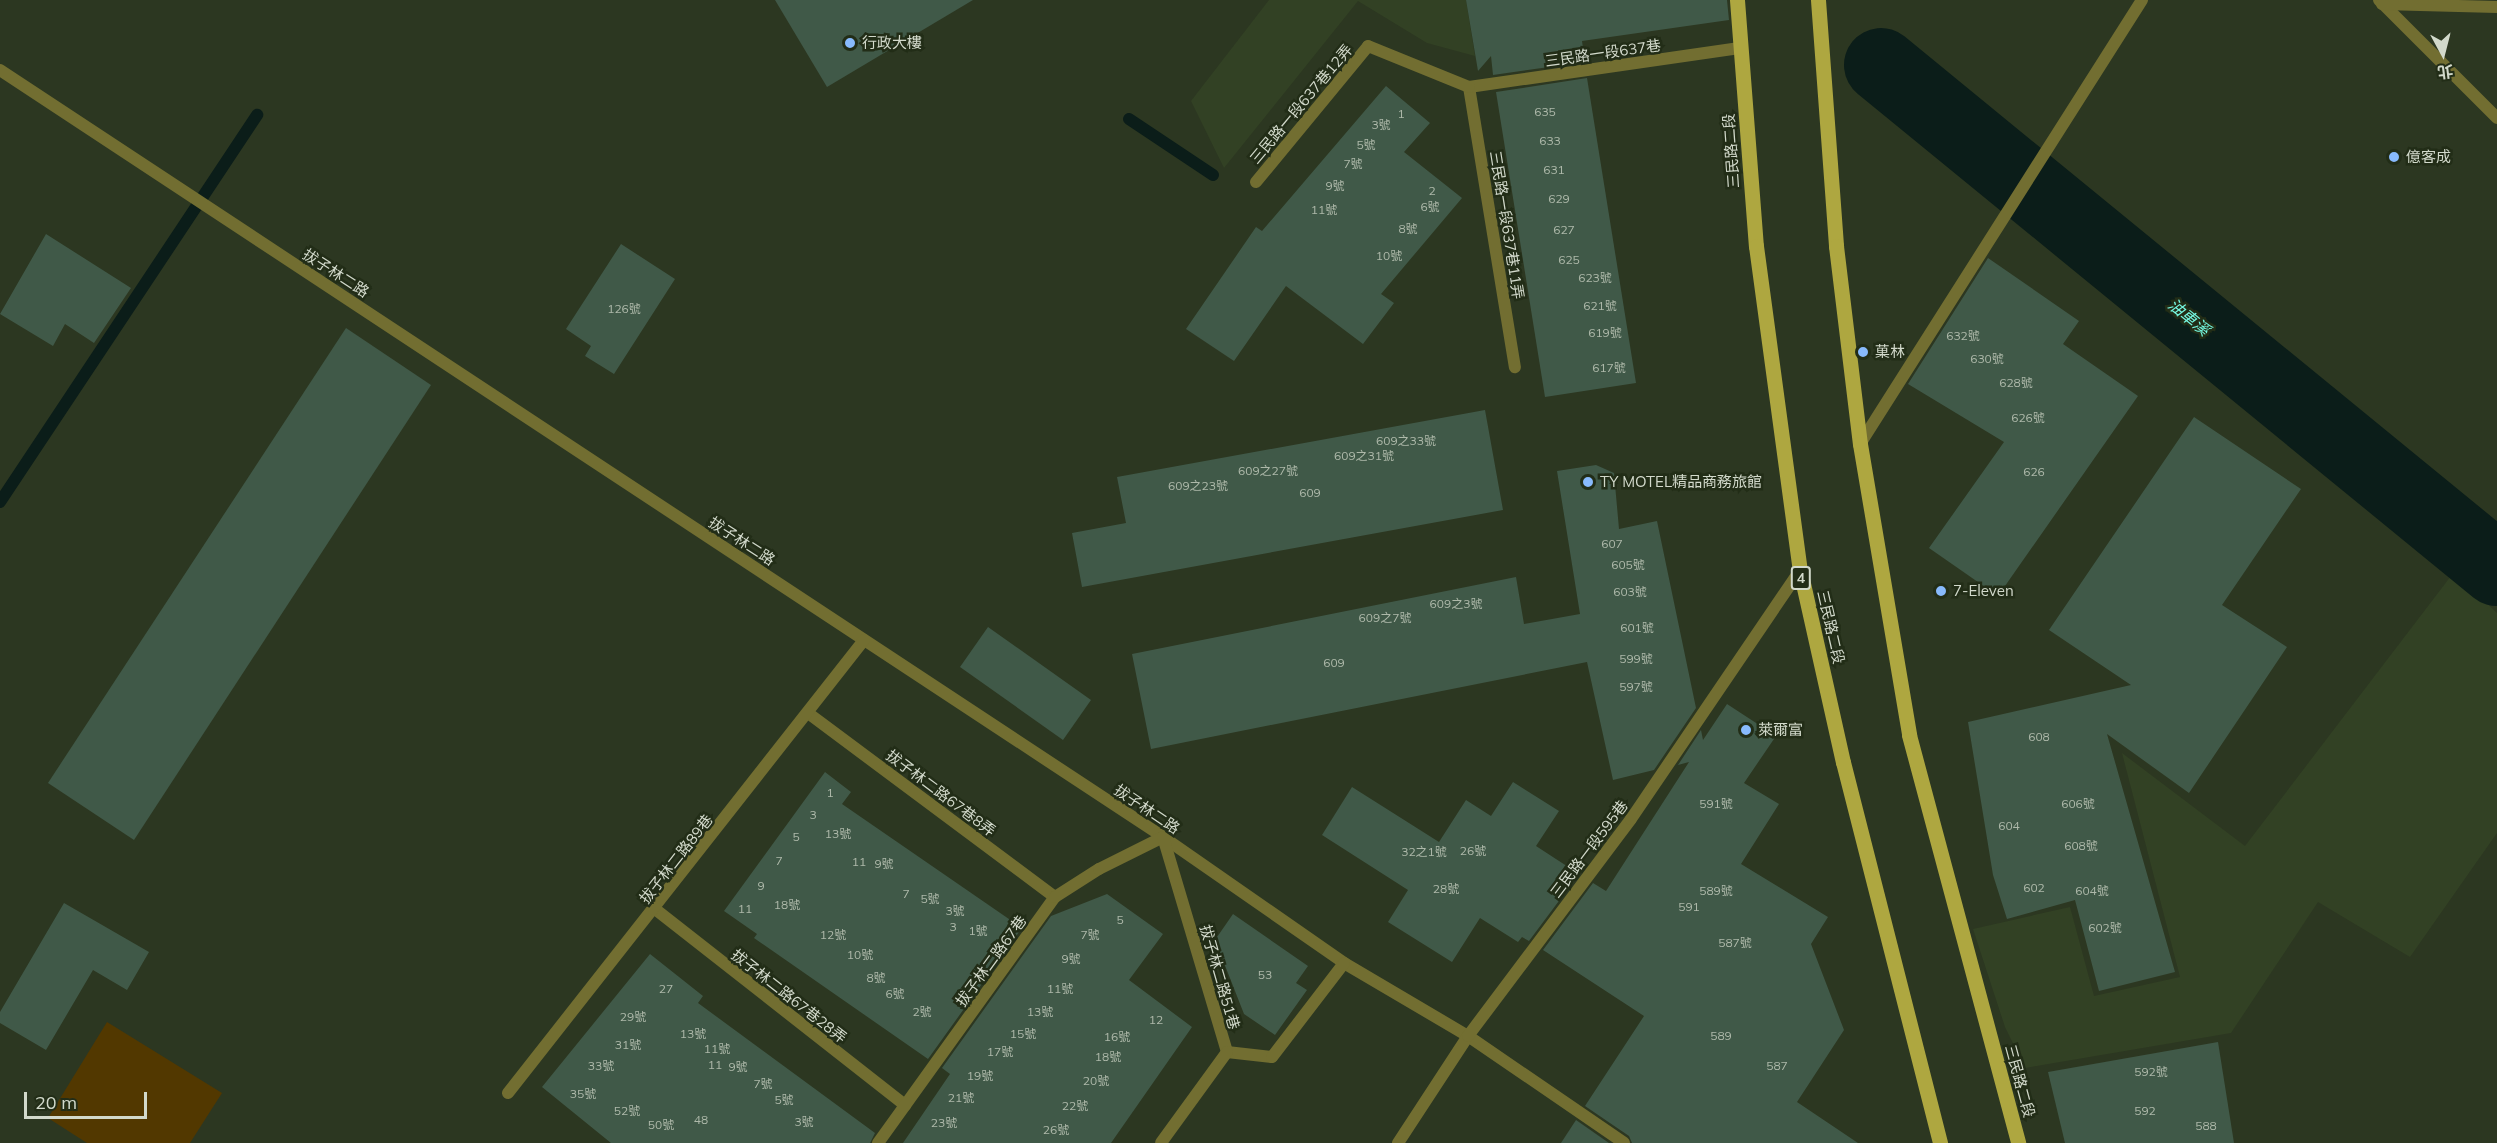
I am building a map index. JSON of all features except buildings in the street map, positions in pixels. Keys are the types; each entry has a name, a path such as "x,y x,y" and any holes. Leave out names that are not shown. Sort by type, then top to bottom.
{"main road":[{"name":"三民路二段","path":"1737,0 1756,246 1800,570 1843,762 1940,1143"},
{"name":"三民路二段","path":"1818,0 1836,246 1860,444 1909,735 2018,1143"}],"street":[{"path":"1860,444 2142,0"},
{"path":"2380,2 2497,7"},
{"path":"2380,2 2497,118"},
{"name":"三民路一段637巷12弄","path":"1256,182 1368,46 1469,87"},
{"name":"三民路一段637巷","path":"1469,87 1741,48"},
{"name":"拔子林二路","path":"0,70 1163,837 1344,963 1468,1036 1624,1143"},
{"name":"三民路一段637巷11弄","path":"1469,87 1515,367"},
{"name":"三民路一段595巷","path":"1398,1143 1468,1036 1631,819 1800,570"},
{"name":"拔子林二路89巷","path":"508,1093 655,909 864,640"},
{"name":"拔子林二路67巷8弄","path":"808,713 1055,897"},
{"name":"拔子林二路67巷","path":"878,1143 1055,897 1099,869 1163,837"},
{"name":"拔子林二路51巷","path":"1161,1143 1227,1052 1163,837"},
{"name":"拔子林二路67巷28弄","path":"655,909 905,1105"},
{"path":"1227,1052 1272,1057 1344,963"}],"shaded area":[{"path":"1269,0 1466,0 1475,56 1427,43 1358,1 1224,168 1191,101"},
{"path":"2454,572 2497,613 2497,833 2410,957 2318,902 2231,1033 2025,1068 2005,1027 1973,929 2070,907 2094,996 2180,977 2122,753 2245,846"},
{"path":"107,1022 222,1093 190,1143 87,1143 48,1118"}],"waterway":[{"name":"油車溪","path":"1881,65 2497,569"},
{"path":"0,502 257,115"},
{"path":"1129,119 1213,175"}],"place":[{"name":"行政大樓","path":"850,43"},
{"name":"億客成","path":"2394,157"},
{"name":"菓林","path":"1863,352"},
{"name":"TY MOTEL精品商務旅館","path":"1588,482"},
{"name":"7-Eleven","path":"1941,591"},
{"name":"萊爾富","path":"1746,730"}]}
